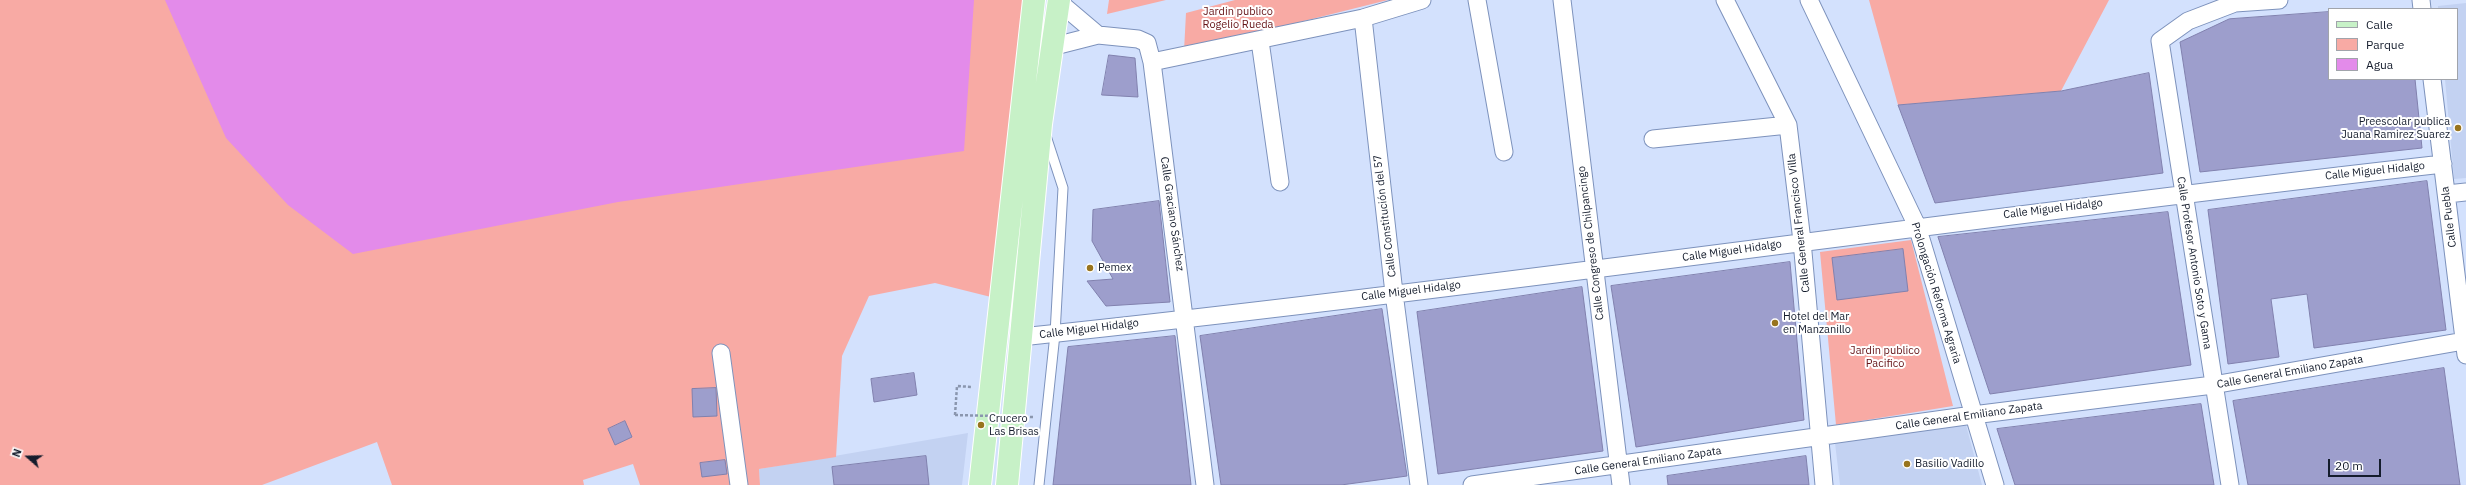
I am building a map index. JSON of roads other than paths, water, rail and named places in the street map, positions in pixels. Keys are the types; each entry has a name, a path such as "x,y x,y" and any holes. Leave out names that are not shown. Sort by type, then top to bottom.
{"main road":[{"path":"980,485 1034,0"},
{"path":"1007,485 1041,124 1051,47 1059,1"}],"street":[{"path":"1152,62 1260,41 1363,18 1422,0"},
{"path":"1477,0 1504,152"},
{"name":"Calle Congreso de Chilpancingo","path":"1562,0 1621,485"},
{"name":"Calle General Francisco Villa","path":"1726,0 1788,125 1802,241 1818,437 1824,485"},
{"name":"Prolongación Reforma Agraria","path":"1809,0 1917,226 1995,485"},
{"name":"Calle Profesor Antonio Soto y Gama","path":"2230,485 2213,385 2160,41 2188,21 2235,3 2279,0"},
{"path":"1059,1 1098,35"},
{"name":"Calle Constitución del 57","path":"1363,18 1394,293 1419,485"},
{"path":"1051,47 1098,35"},
{"name":"Calle Graciano Sánchez","path":"1098,35 1138,39 1147,43 1152,62 1205,485"},
{"path":"1260,41 1280,182"},
{"name":"Calle Puebla","path":"2432,80 2465,348"},
{"path":"1653,139 1788,125"},
{"name":"Calle Miguel Hidalgo","path":"1021,337 1594,269 1917,226 2183,193 2443,164"},
{"path":"2447,194 2466,192"},
{"name":"Calle General Emiliano Zapata","path":"1472,485 1619,466 1973,415 2213,385 2465,348"},
{"path":"721,353 739,485"}],"lane":[{"path":"1039,485 1055,334 1063,188 1041,124"}],"water":[{"path":"165,0 974,0 964,151 618,202 353,254 288,205 226,138"}],"place":[{"name":"Preescolar publica Juana Ramirez Suarez","path":"2458,128"},
{"name":"Pemex","path":"1090,268"},
{"name":"Hotel del Mar en Manzanillo","path":"1775,323"},
{"name":"Crucero Las Brisas","path":"981,425"},
{"name":"Basilio Vadillo","path":"1907,464"}],"park label":[{"name":"Jardin publico Rogelio Rueda","path":"1238,18"},
{"name":"Jardin publico Pacifico","path":"1885,357"}]}
